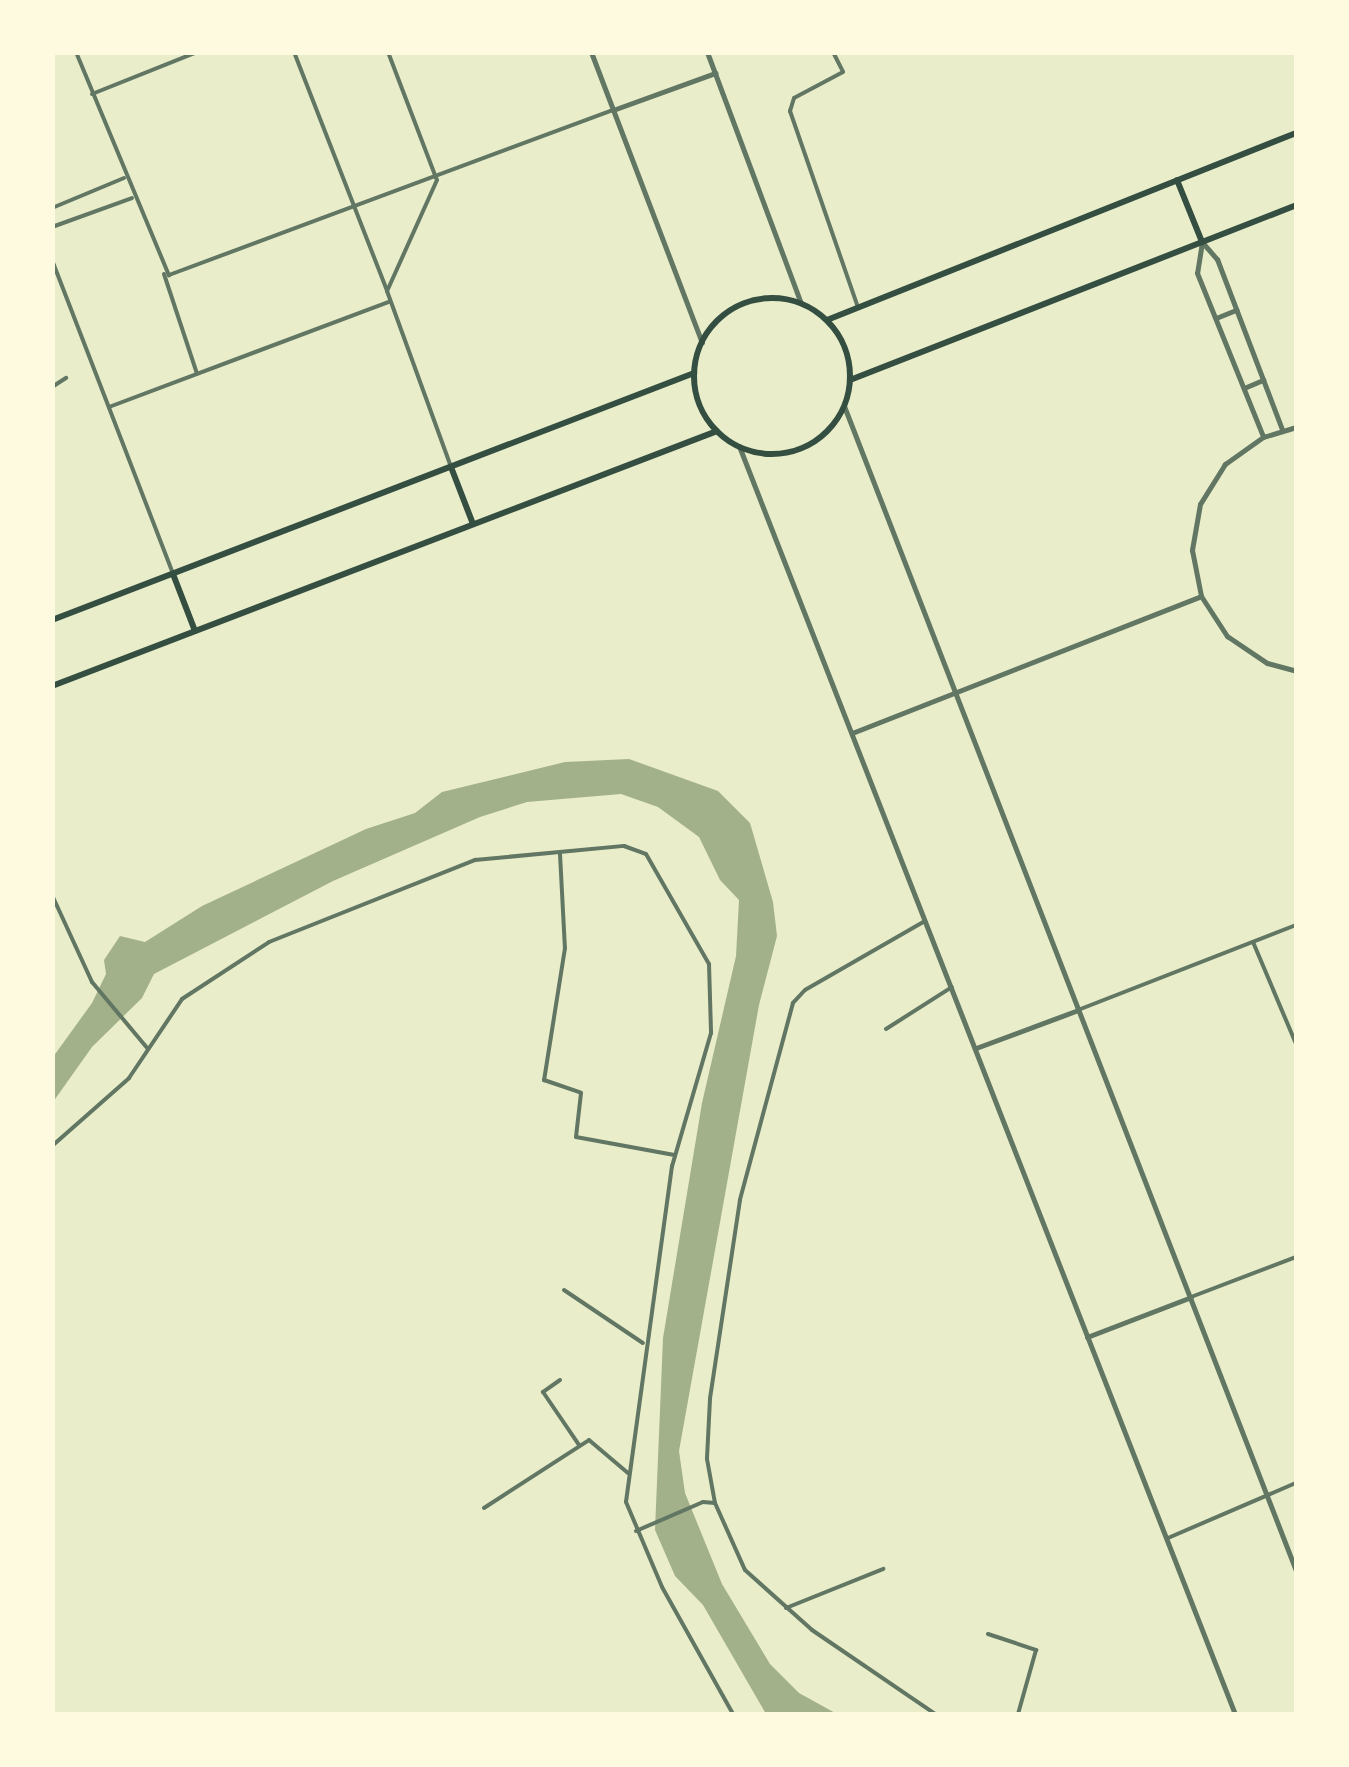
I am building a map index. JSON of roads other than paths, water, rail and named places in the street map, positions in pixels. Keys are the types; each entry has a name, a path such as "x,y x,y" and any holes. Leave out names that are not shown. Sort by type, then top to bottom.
{"main road":[{"path":"827,320 1296,132"},
{"path":"1177,180 1202,242"},
{"path":"850,380 1296,205"},
{"path":"772,298 801,303 827,320 847,354 850,380 844,406 826,431 800,448 770,453 740,446 717,431 698,398 694,373 702,342 719,319 744,304 772,298"},
{"path":"52,620 694,373"},
{"path":"52,686 717,431"},
{"path":"451,467 473,524"},
{"path":"173,574 195,631"}],"street":[{"path":"76,52 163,271 196,374"},
{"path":"92,94 198,52"},
{"path":"294,52 451,467"},
{"path":"387,290 437,180 388,52"},
{"path":"591,52 702,342"},
{"path":"707,52 801,303"},
{"path":"833,52 843,72 794,98 790,111 858,306"},
{"path":"163,271 177,275 715,72"},
{"path":"52,208 124,178"},
{"path":"52,227 132,198"},
{"path":"1202,242 1217,258 1282,430"},
{"path":"1202,242 1197,272 1263,436"},
{"path":"52,260 173,574"},
{"path":"109,407 389,302"},
{"path":"1216,318 1236,310"},
{"path":"52,387 66,378"},
{"path":"1244,388 1263,380"},
{"path":"844,406 1296,1572"},
{"path":"1296,426 1263,436 1226,464 1200,504 1192,550 1201,596 1246,651 1296,671"},
{"path":"740,446 1235,1714"},
{"path":"852,733 1201,596"},
{"path":"52,1146 114,1094 190,992 268,942 465,863 624,846 646,854 709,964 709,1048 674,1155 644,1343 626,1502 636,1531 733,1714"},
{"path":"560,853 565,948 544,1082 581,1093 576,1136 674,1155"},
{"path":"52,895 92,982 148,1049"},
{"path":"926,921 805,990 794,1004 740,1200 710,1398 708,1460 715,1503 745,1570 786,1608 936,1714"},
{"path":"976,1048 1296,925"},
{"path":"1253,942 1296,1044"},
{"path":"886,1029 952,987"},
{"path":"1087,1337 1296,1257"},
{"path":"564,1290 644,1343"},
{"path":"560,1380 543,1392 579,1444"},
{"path":"484,1508 579,1444 595,1440 628,1474"},
{"path":"1167,1538 1296,1483"},
{"path":"636,1531 703,1502 715,1503"},
{"path":"786,1608 883,1569"},
{"path":"988,1634 1036,1650 1018,1714"}]}
